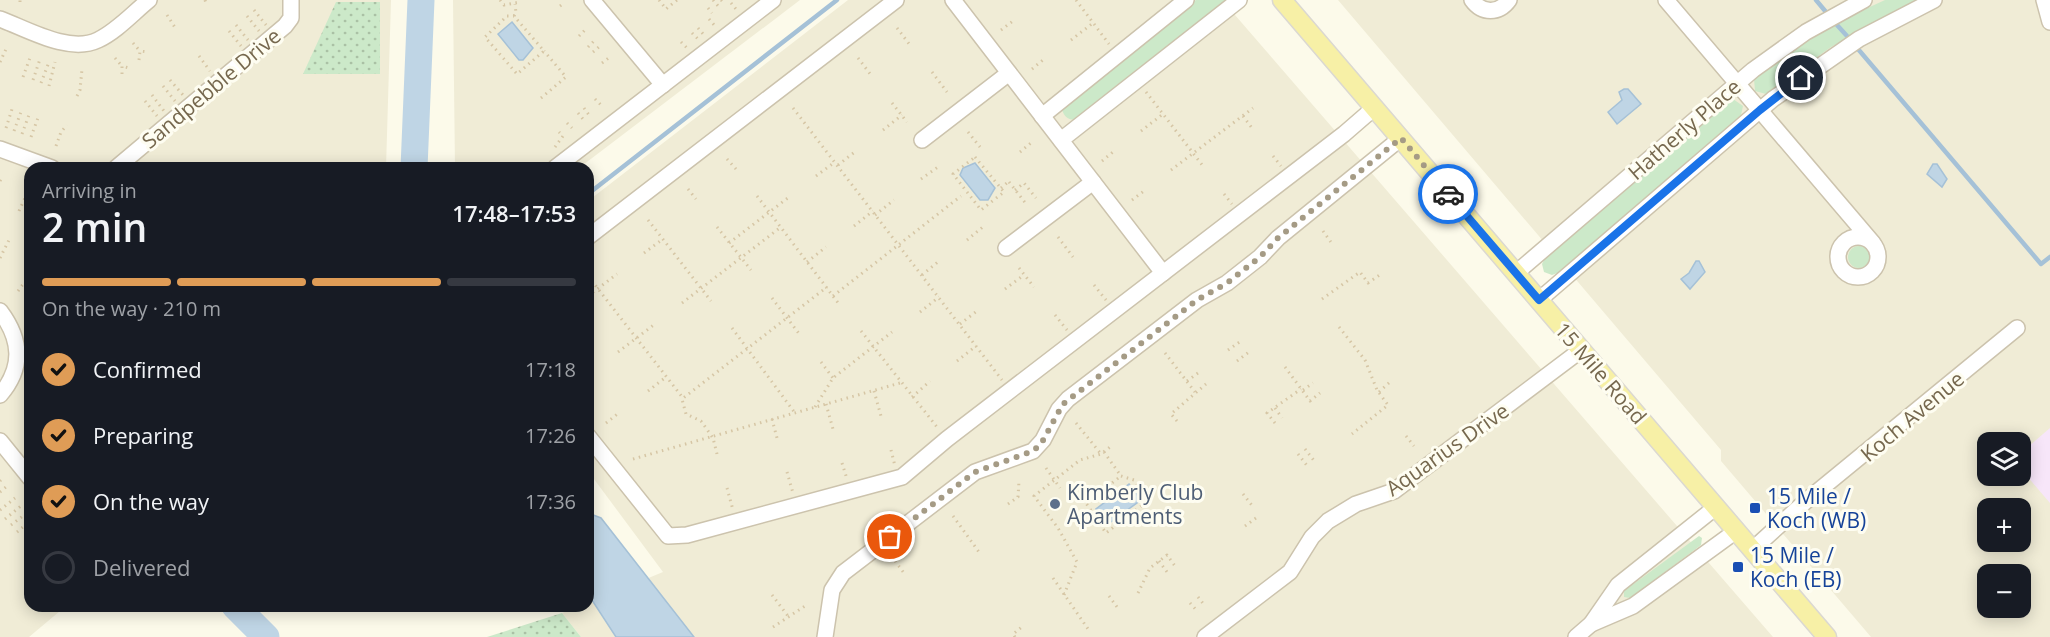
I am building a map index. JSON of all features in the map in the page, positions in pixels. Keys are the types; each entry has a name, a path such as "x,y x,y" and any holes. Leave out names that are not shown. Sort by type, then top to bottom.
{"main road":[{"name":"15 Mile Road","path":"1282,0 1827,637"}],"street":[{"path":"0,19 59,41 80,45 97,41 149,0"},
{"name":"Sandpebble Drive","path":"123,162 285,26 291,18 291,0"},
{"path":"592,0 663,85"},
{"path":"563,162 773,0"},
{"path":"594,232 896,0"},
{"path":"953,0 1164,273"},
{"path":"1042,116 1186,0"},
{"path":"1061,140 1239,0"},
{"path":"1472,0 1488,11 1502,8 1509,0"},
{"path":"1666,0 1873,243 1878,254 1876,267 1866,275 1859,277 1847,273 1842,268 1838,255 1848,230 1843,208"},
{"name":"Hatherly Place","path":"1516,273 1737,83 1789,43 1864,0"},
{"name":"Hatherly Place","path":"1539,300 1760,110 1815,68 1859,39 1934,0"},
{"path":"2044,0 2050,22"},
{"path":"922,140 1009,73"},
{"path":"594,444 668,536 687,535 899,479 956,432 1374,108"},
{"path":"825,637 832,590 843,573 975,472 1033,451 1041,444 1063,404 1197,300 1222,287 1260,257 1278,238 1401,138"},
{"path":"0,149 36,162"},
{"path":"1006,248 1093,182"},
{"path":"1843,243 1848,239 1861,237 1873,243"},
{"path":"0,311 12,328 19,357 10,383 0,395"},
{"name":"Koch Avenue","path":"1752,550 1806,501 2017,328"},
{"name":"Aquarius Drive","path":"1205,637 1290,572 1312,537 1328,521 1356,504 1394,491 1581,350"},
{"path":"0,441 24,471"},
{"path":"1576,637 1591,624 1618,585 1716,507"},
{"path":"1591,624 1633,606 1736,531"}],"path":[{"path":"500,0 504,5 518,3 514,16"},
{"path":"659,0 666,9 677,0"},
{"path":"713,0 718,7"},
{"path":"1076,0 1113,49"},
{"path":"731,3 739,13"},
{"path":"708,8 712,13"},
{"path":"254,10 269,29"},
{"path":"167,15 177,28"},
{"path":"247,16 262,35"},
{"path":"541,98 566,77 544,51 514,16 507,16 485,37 515,72 519,72 544,51"},
{"path":"709,19 718,30"},
{"path":"1001,30 1013,21"},
{"path":"1071,39 1093,23"},
{"path":"236,25 252,44"},
{"path":"698,28 707,38"},
{"path":"897,28 910,45"},
{"path":"579,36 586,29"},
{"path":"229,31 244,50"},
{"path":"692,33 701,42"},
{"path":"588,47 595,40"},
{"path":"133,43 140,51 148,52"},
{"path":"593,52 600,46"},
{"path":"0,62 7,47"},
{"path":"139,60 140,51"},
{"path":"23,77 31,56"},
{"path":"199,56 214,75"},
{"path":"602,63 610,57"},
{"path":"115,58 122,66 122,74"},
{"path":"858,58 871,75"},
{"path":"33,80 40,59"},
{"path":"1032,69 1043,60"},
{"path":"41,83 49,62"},
{"path":"49,86 56,62"},
{"path":"122,66 127,65 129,68"},
{"path":"77,96 80,90 82,69"},
{"path":"932,72 947,92"},
{"path":"170,80 186,99"},
{"path":"163,86 178,105"},
{"path":"1143,88 1203,166"},
{"path":"152,96 167,114"},
{"path":"595,99 601,105"},
{"path":"145,101 160,120"},
{"path":"892,102 908,122"},
{"path":"6,128 13,106"},
{"path":"584,108 589,115"},
{"path":"793,108 1005,384"},
{"path":"1171,170 1253,108"},
{"path":"14,131 22,109"},
{"path":"22,134 30,112"},
{"path":"578,113 583,119"},
{"path":"1141,131 1163,114"},
{"path":"31,137 39,115"},
{"path":"883,130 902,115"},
{"path":"1243,116 1252,128"},
{"path":"567,123 572,128"},
{"path":"56,146 61,132 67,125"},
{"path":"555,147 563,136 559,132"},
{"path":"968,132 980,147"},
{"path":"1020,152 1032,142"},
{"path":"816,177 856,151"},
{"path":"1101,161 1113,152"},
{"path":"1273,156 1284,169"},
{"path":"975,157 1001,188 1004,192 981,210 953,174 975,157"},
{"path":"727,159 736,169"},
{"path":"921,179 938,166"},
{"path":"1001,188 1009,181 1027,205"},
{"path":"1015,190 1024,183 1036,198"},
{"path":"688,189 696,200"},
{"path":"1132,200 1144,192"},
{"path":"1224,194 1234,206"},
{"path":"757,196 839,304"},
{"path":"833,296 961,196"},
{"path":"729,243 789,197"},
{"path":"19,211 24,200"},
{"path":"854,226 894,200"},
{"path":"648,220 711,301"},
{"path":"967,240 984,226"},
{"path":"717,227 750,270"},
{"path":"682,303 781,228"},
{"path":"1323,231 1333,244"},
{"path":"1058,237 1073,257"},
{"path":"644,254 663,239"},
{"path":"0,258 9,240"},
{"path":"807,262 826,247"},
{"path":"922,275 939,261"},
{"path":"1018,268 1034,287"},
{"path":"1322,299 1360,272 1368,283 1381,274"},
{"path":"594,291 617,274"},
{"path":"1005,290 1024,275"},
{"path":"18,291 24,283"},
{"path":"594,283 683,398"},
{"path":"1094,285 1108,303"},
{"path":"717,454 712,436 701,421 692,419 684,412 681,401 826,287"},
{"path":"920,312 939,297"},
{"path":"772,298 800,334"},
{"path":"960,324 977,311"},
{"path":"1055,315 1070,334"},
{"path":"618,352 655,324"},
{"path":"1339,327 1365,360 1379,392 1388,405 1352,434"},
{"path":"732,328 795,413"},
{"path":"861,331 942,433"},
{"path":"815,407 833,378 892,332"},
{"path":"1228,350 1240,341"},
{"path":"957,361 976,346"},
{"path":"1236,361 1249,352"},
{"path":"1165,353 1195,392"},
{"path":"821,362 833,378"},
{"path":"1285,367 1310,400 1320,393"},
{"path":"1187,381 1198,373"},
{"path":"648,391 666,377"},
{"path":"912,397 930,381"},
{"path":"1379,392 1390,382"},
{"path":"633,459 900,383"},
{"path":"1275,423 1267,414 1313,383"},
{"path":"1177,421 1172,414 1206,384"},
{"path":"874,391 881,416"},
{"path":"826,404 833,429"},
{"path":"1275,408 1281,418"},
{"path":"606,423 620,412"},
{"path":"772,419 777,438"},
{"path":"1076,423 1121,476 1134,480 1149,500 1106,533 1086,503 1121,476"},
{"path":"1406,436 1414,446"},
{"path":"1064,595 1077,562 1058,528 1034,496 1083,459 1102,453 1110,447"},
{"path":"1305,449 1315,462"},
{"path":"891,450 896,470"},
{"path":"1298,454 1308,467"},
{"path":"843,463 848,483"},
{"path":"1046,468 1060,488"},
{"path":"786,472 794,499"},
{"path":"1008,504 1018,497 1019,481"},
{"path":"0,492 6,487"},
{"path":"727,488 734,514"},
{"path":"1243,494 1254,508"},
{"path":"1083,495 1088,501"},
{"path":"0,510 15,498"},
{"path":"6,519 21,506"},
{"path":"11,525 24,515"},
{"path":"953,516 979,552"},
{"path":"1245,526 1256,518"},
{"path":"17,532 24,526"},
{"path":"1138,593 1150,568 1167,555 1175,566"},
{"path":"895,561 904,574"},
{"path":"1159,561 1167,572"},
{"path":"1053,578 1088,629"},
{"path":"772,595 788,616"},
{"path":"1108,596 1117,607"},
{"path":"1198,597 1205,606"},
{"path":"1190,603 1198,612"},
{"path":"773,627 805,606"},
{"path":"1015,637 1013,634 1023,626"}],"shaded area":[{"path":"0,0 391,0 386,162 24,162 24,612 59,612 29,637 0,637"},
{"path":"453,0 800,0 587,162 455,162"},
{"path":"848,0 1222,0 1773,637 581,637 562,613 594,612 594,601 663,572 594,479 594,196"},
{"path":"1338,0 2050,0 2050,637 1871,637 1721,461 1721,450"},
{"path":"2050,428 2050,503 2031,481 2031,444"}],"green space":[{"path":"1196,0 1227,0 1077,120 1066,117 1062,110 1065,104"},
{"path":"1885,0 1917,0 1831,47 1766,94 1755,91 1754,79 1785,56 1817,35"},
{"path":"336,2 380,2 380,74 303,74"},
{"path":"1733,99 1743,106 1741,115 1560,272 1552,275 1544,272 1542,264 1546,256 1728,100"},
{"path":"1859,246 1867,249 1870,257 1867,265 1859,268 1851,265 1848,257 1851,249"},
{"path":"1699,536 1702,538 1701,545 1630,598 1624,597 1624,591"},
{"path":"562,613 581,637 487,637"}],"water":[{"path":"512,22 533,48 523,60 519,60 498,34"},
{"path":"1628,89 1641,104 1617,124 1608,112 1622,100 1619,92"},
{"path":"975,163 995,188 988,200 980,200 960,175 963,168"},
{"path":"1933,164 1937,164 1947,179 1942,187 1927,174"},
{"path":"1696,261 1699,261 1705,272 1690,289 1681,279 1689,273"},
{"path":"1129,484 1141,500 1108,524 1096,509"},
{"path":"594,515 601,518 694,637 616,637 594,603"}],"waterway":[{"path":"414,162 421,0"},
{"path":"594,189 837,0"},
{"path":"1816,0 1826,12"},
{"path":"1837,25 1847,36"},
{"path":"1858,49 2041,264 2050,257"},
{"path":"241,612 266,637"}],"way so far":[{"path":"890,537 975,472 1033,451 1041,444 1059,409 1073,395 1205,294 1222,287 1260,257 1278,238 1401,138 1448,194"}],"place":[{"name":"Kimberly Club Apartments","path":"1055,504"},
{"name":"15 Mile / Koch (WB)","path":"1755,508"},
{"name":"15 Mile / Koch (EB)","path":"1738,567"}],"route":[{"path":"1448,194 1539,300 1760,110 1801,78"}]}
